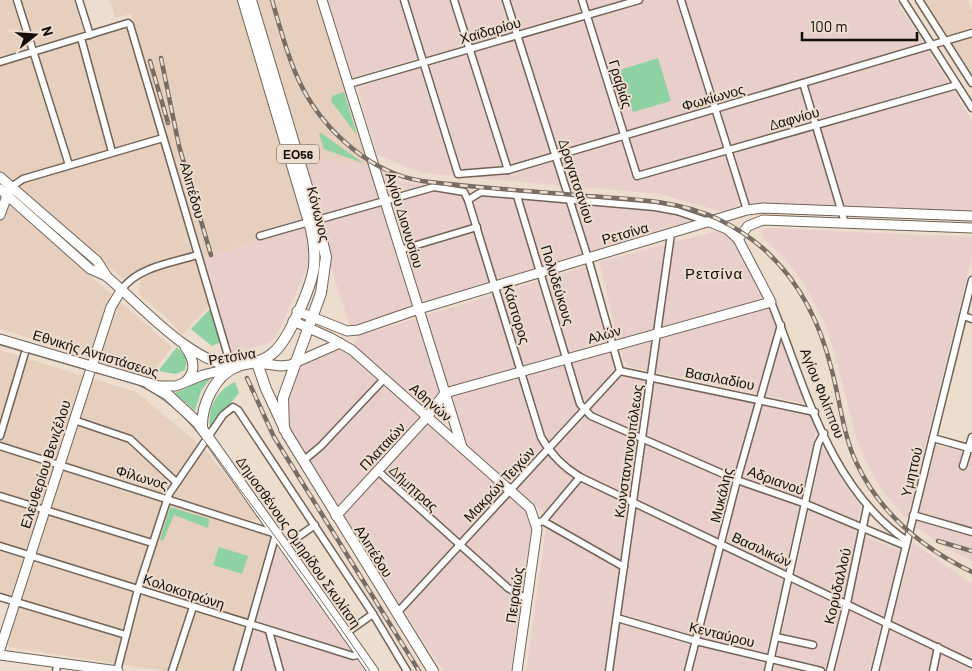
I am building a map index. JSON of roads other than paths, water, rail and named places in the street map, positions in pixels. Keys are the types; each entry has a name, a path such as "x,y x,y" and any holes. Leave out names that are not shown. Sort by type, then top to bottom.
{"main road":[{"name":"Κόνωνος","path":"243,0 313,221 325,250 326,268 321,293 283,398 284,429"},
{"name":"Κόνωνος","path":"251,0 313,221 314,239 314,267 295,316 278,348 257,363"},
{"name":"Αγίου Διονυσίου","path":"322,0 462,447"},
{"path":"0,177 6,190 97,261 106,276 179,340 202,356 234,367 208,396 202,413 205,433"},
{"path":"0,215 6,190"},
{"name":"Ρετσίνα","path":"295,316 312,318 352,331 747,210 763,208 972,216"},
{"path":"710,222 726,229 738,239 748,226 763,220 972,228"},
{"name":"Αγίου Φιλίππου","path":"738,239 771,302"},
{"name":"Ελευθερίου Βενιζέλου","path":"0,650 111,307 122,289"},
{"name":"Αλών","path":"445,393 771,302"},
{"name":"Αθηνών","path":"295,316 308,328 340,343 384,379 530,508 540,522"},
{"name":"Εθνικής Αντιστάσεως","path":"0,339 92,365 149,384 171,387 185,382"},
{"path":"179,340 190,353 193,363 192,372 185,382"},
{"name":"Ρετσίνα","path":"185,382 203,375 257,363 281,366 295,363 340,343"},
{"name":"Αλιπέδου","path":"257,363 284,429 336,516 435,671"},
{"name":"Δημοσθένους Ομηρίδου Σκυλίτση","path":"149,384 177,402 205,433 372,671"},
{"name":"Πλαταιών","path":"336,516 428,417 445,393"},
{"name":"Πειραιώς","path":"517,671 540,522"},
{"path":"0,655 57,667 117,671"}],"street":[{"path":"17,0 69,165"},
{"path":"0,62 90,35 79,0"},
{"path":"404,0 424,62"},
{"path":"454,0 508,170"},
{"name":"Δραγατσανίου","path":"506,0 588,258 620,371"},
{"name":"Γραβιάς","path":"582,0 636,176"},
{"name":"Χαϊδαρίου","path":"349,84 639,0"},
{"path":"681,0 747,210"},
{"path":"903,0 972,108"},
{"path":"919,0 971,81"},
{"name":"Αλιπέδου","path":"90,35 128,23 197,255 234,367"},
{"name":"Φωκίωνος","path":"424,62 458,174 508,170 972,33"},
{"path":"80,38 112,152"},
{"path":"803,83 845,223"},
{"name":"Δαφνίου","path":"636,176 957,85"},
{"path":"6,190 23,179 163,138"},
{"path":"260,236 384,199 434,187 460,190 468,200 481,192 661,208 710,222"},
{"name":"Πολυδεύκους","path":"517,196 580,404 584,410"},
{"name":"Κάστορος","path":"468,200 541,437 548,449"},
{"path":"400,250 477,226"},
{"name":"Κωνσταντινουπόλεως","path":"609,671 671,234"},
{"path":"122,289 130,280 141,273 197,255"},
{"name":"Υμηττού","path":"874,671 972,280"},
{"name":"Αγίου Φιλίππου","path":"771,302 824,433 849,482 867,506 906,543"},
{"path":"963,316 972,319"},
{"name":"Μυκάλης","path":"688,671 737,480 781,325"},
{"path":"0,436 27,346"},
{"name":"Βασιλαδίου","path":"620,371 815,412"},
{"name":"Μακρών Τειχών","path":"397,613 620,371"},
{"path":"303,461 321,446 384,379"},
{"path":"117,671 138,589 167,498 205,433 230,407 238,410 373,614 407,671"},
{"name":"Αδριανού","path":"584,410 591,416 737,480 806,504 862,529 906,543"},
{"path":"74,420 130,439 175,482"},
{"path":"768,671 818,444 824,433"},
{"path":"963,466 970,449 972,437"},
{"path":"933,438 970,449"},
{"name":"Φίλωνος","path":"0,446 276,534"},
{"name":"Βασιλικών","path":"548,449 580,477 972,664"},
{"name":"Δήμητρας","path":"378,471 459,546 508,588 527,599"},
{"path":"580,477 540,522 624,567"},
{"path":"0,496 152,544"},
{"name":"Κορυδαλλού","path":"830,671 847,603 867,506"},
{"path":"913,515 972,532"},
{"path":"285,546 314,525"},
{"path":"238,671 276,534"},
{"name":"Κολοκοτρώνη","path":"0,546 269,631 353,656 361,654"},
{"path":"0,597 126,635"},
{"path":"172,671 193,607"},
{"path":"346,633 373,614"},
{"name":"Κενταύρου","path":"617,618 696,641 821,671"},
{"path":"269,631 280,671"},
{"path":"776,637 813,645"},
{"path":"933,671 938,647"}],"tram line":[{"path":"0,345 138,385 155,394 171,406 198,433 309,583 370,671"}],"railway":[{"path":"272,0 299,82 309,99 335,133 361,155 385,170 403,177 422,181 670,204 718,219 740,231 760,246 778,263 806,302 825,347 848,440 856,462 877,498 904,527 920,540 936,552 972,572"},
{"path":"161,58 179,146 211,255"},
{"path":"150,61 168,123"},
{"path":"247,378 274,437 419,671"},
{"path":"938,541 972,551"}],"district":[{"name":"Ρετσίνα","path":"714,273"}]}
